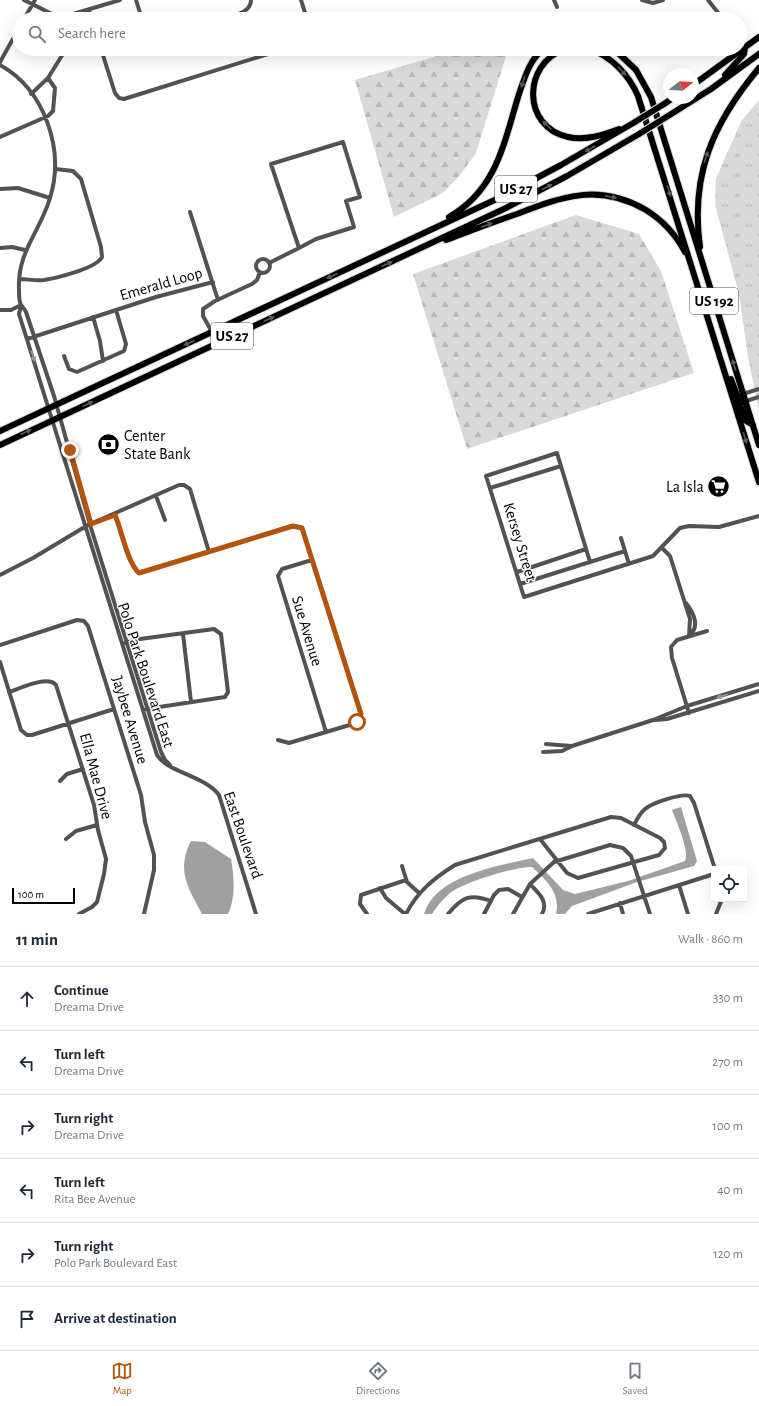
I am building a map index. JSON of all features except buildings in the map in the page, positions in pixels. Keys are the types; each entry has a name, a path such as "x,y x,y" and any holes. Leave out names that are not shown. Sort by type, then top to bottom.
{"highway":[{"path":"747,46 759,37"},
{"name":"US 27","path":"0,445 539,191 668,116 711,89 759,54"},
{"path":"392,247 461,210 485,186 498,160 528,69 536,56"},
{"path":"553,56 548,59 535,78 533,92 535,107 546,124 563,136 577,138 600,135 635,122"},
{"path":"605,56 618,66 630,80 636,92 698,285"},
{"path":"621,56 636,70 649,92 703,265"},
{"path":"699,81 733,56"},
{"path":"711,89 740,61 743,56"},
{"path":"703,265 697,210 704,161 724,116 759,68"},
{"name":"US 27","path":"0,431 541,176 664,104"},
{"path":"411,252 558,199 581,194 599,194 615,197 632,203 663,223 683,249 698,285"},
{"name":"US 192","path":"703,265 759,445"},
{"name":"US 192","path":"698,285 759,482"},
{"path":"726,374 731,377 740,399 746,401"},
{"path":"733,398 740,405 746,421 753,425"}],"street":[{"path":"24,0 34,2 49,12"},
{"path":"83,12 120,0"},
{"path":"136,0 140,12"},
{"path":"240,12 250,7 251,0"},
{"path":"301,0 305,12"},
{"path":"554,0 557,7"},
{"path":"642,0 653,3 663,0"},
{"path":"708,0 717,12"},
{"path":"28,12 34,2"},
{"path":"0,62 12,41"},
{"path":"31,94 48,78 62,56"},
{"path":"103,56 115,93 122,99 261,56"},
{"path":"0,65 15,76 31,94 46,117 53,145 56,169 50,198 25,250 19,279 21,305 19,314 12,310"},
{"path":"0,137 46,117 53,111 55,103 55,86 48,78"},
{"path":"269,263 299,248 316,239 354,227 346,201 360,196 343,142 271,164 299,248"},
{"path":"19,279 47,279 94,265 102,257 101,247 81,179 73,172 56,169"},
{"path":"0,189 18,188 50,198"},
{"path":"190,212 218,300"},
{"path":"0,248 12,247 25,250"},
{"path":"264,259 269,263 270,267 268,271 264,273 260,272 256,266 257,262 264,259"},
{"path":"212,332 202,313 206,306 252,284 257,280 260,272"},
{"name":"Emerald Loop","path":"27,339 156,297 213,282"},
{"path":"0,310 12,310 21,305"},
{"name":"Polo Park Boulevard East","path":"21,305 26,312 60,417 88,526"},
{"name":"Emerald Loop","path":"64,356 68,369 76,372 124,351 126,348 116,310"},
{"name":"Polo Park Boulevard East","path":"19,314 125,643 157,755 160,760 170,765"},
{"path":"93,317 100,341 103,361"},
{"path":"38,372 45,369"},
{"path":"743,394 759,389"},
{"path":"746,401 759,397"},
{"name":"Kersey Street","path":"590,562 557,453 486,476 524,597 653,556 662,548 671,535 680,528 689,526 719,527 759,516"},
{"path":"490,488 561,466"},
{"path":"0,575 33,558 88,526 184,484 190,490 209,552"},
{"path":"156,496 165,520"},
{"path":"115,515 133,568 139,573 297,526 302,528 361,714 357,722 326,732 289,743 278,740"},
{"path":"621,538 629,564"},
{"path":"662,548 670,556 685,601 690,619 689,636"},
{"path":"517,572 586,549"},
{"path":"520,584 625,551"},
{"name":"Sue Avenue","path":"312,560 282,569 278,576 326,732"},
{"name":"Jaybee Avenue","path":"0,645 78,620 84,621 88,626 141,795 145,822 154,855 154,870 144,914"},
{"path":"125,643 214,630 219,632 222,637 227,694 221,699 191,702 145,710"},
{"path":"689,713 671,651 674,643 689,636 707,631"},
{"path":"183,634 191,702"},
{"path":"0,662 21,730 27,735 32,735 69,724 114,709"},
{"name":"Ella Mae Drive","path":"9,692 46,680 52,681 56,685 69,724 94,805 97,825 105,854 104,874 97,902 92,907 79,914"},
{"path":"543,752 562,751 572,746 653,720 687,706 759,684"},
{"path":"742,689 744,696"},
{"path":"653,720 667,719 689,713 759,691"},
{"path":"546,744 572,746"},
{"name":"East Boulevard","path":"170,765 210,786 219,795 256,914"},
{"path":"60,781 67,774 82,769"},
{"path":"634,825 642,812 649,806 680,796 690,796 694,803 714,866"},
{"path":"380,888 386,898 406,914 419,893 437,876 455,865 611,817 619,817 661,839 665,848 659,855 580,878 569,874 540,839"},
{"path":"66,839 71,834 97,825"},
{"path":"513,914 530,884 556,860 610,844 627,850 632,856 650,914"},
{"path":"402,866 406,880 419,893"},
{"path":"588,914 711,875"},
{"path":"367,914 360,904 360,897 365,892 406,880"},
{"path":"530,884 544,900 545,908 542,914"},
{"path":"679,885 688,914"},
{"path":"484,914 497,891 504,889 522,897"},
{"path":"448,914 459,902 470,896 479,896 491,901"},
{"path":"716,914 721,902"},
{"path":"620,903 623,914"}],"green space":[{"path":"437,56 506,56 476,153 460,175 443,193 394,217 355,80"},
{"path":"759,100 759,411 748,357 739,294 715,205 716,179 742,120"},
{"path":"576,215 639,234 661,271 694,373 467,449 413,274"}],"shaded area":[{"path":"681,807 697,861 694,866 637,882 572,906 565,914 556,914 556,900 554,893 547,882 532,867 524,868 502,872 467,884 450,893 432,914 424,914 431,901 441,890 455,881 486,869 533,858 563,890 575,894 628,881 685,861 686,850 672,810"},
{"path":"191,841 205,842 231,859 233,894 231,907 228,914 202,914 192,896 184,870 184,861"}],"place":[{"name":"Center State Bank","path":"108,445"},
{"name":"La Isla","path":"719,487"}],"route":[{"path":"70,450 91,524 115,515 133,568 139,573 293,526 302,528 361,714 357,722"}]}
